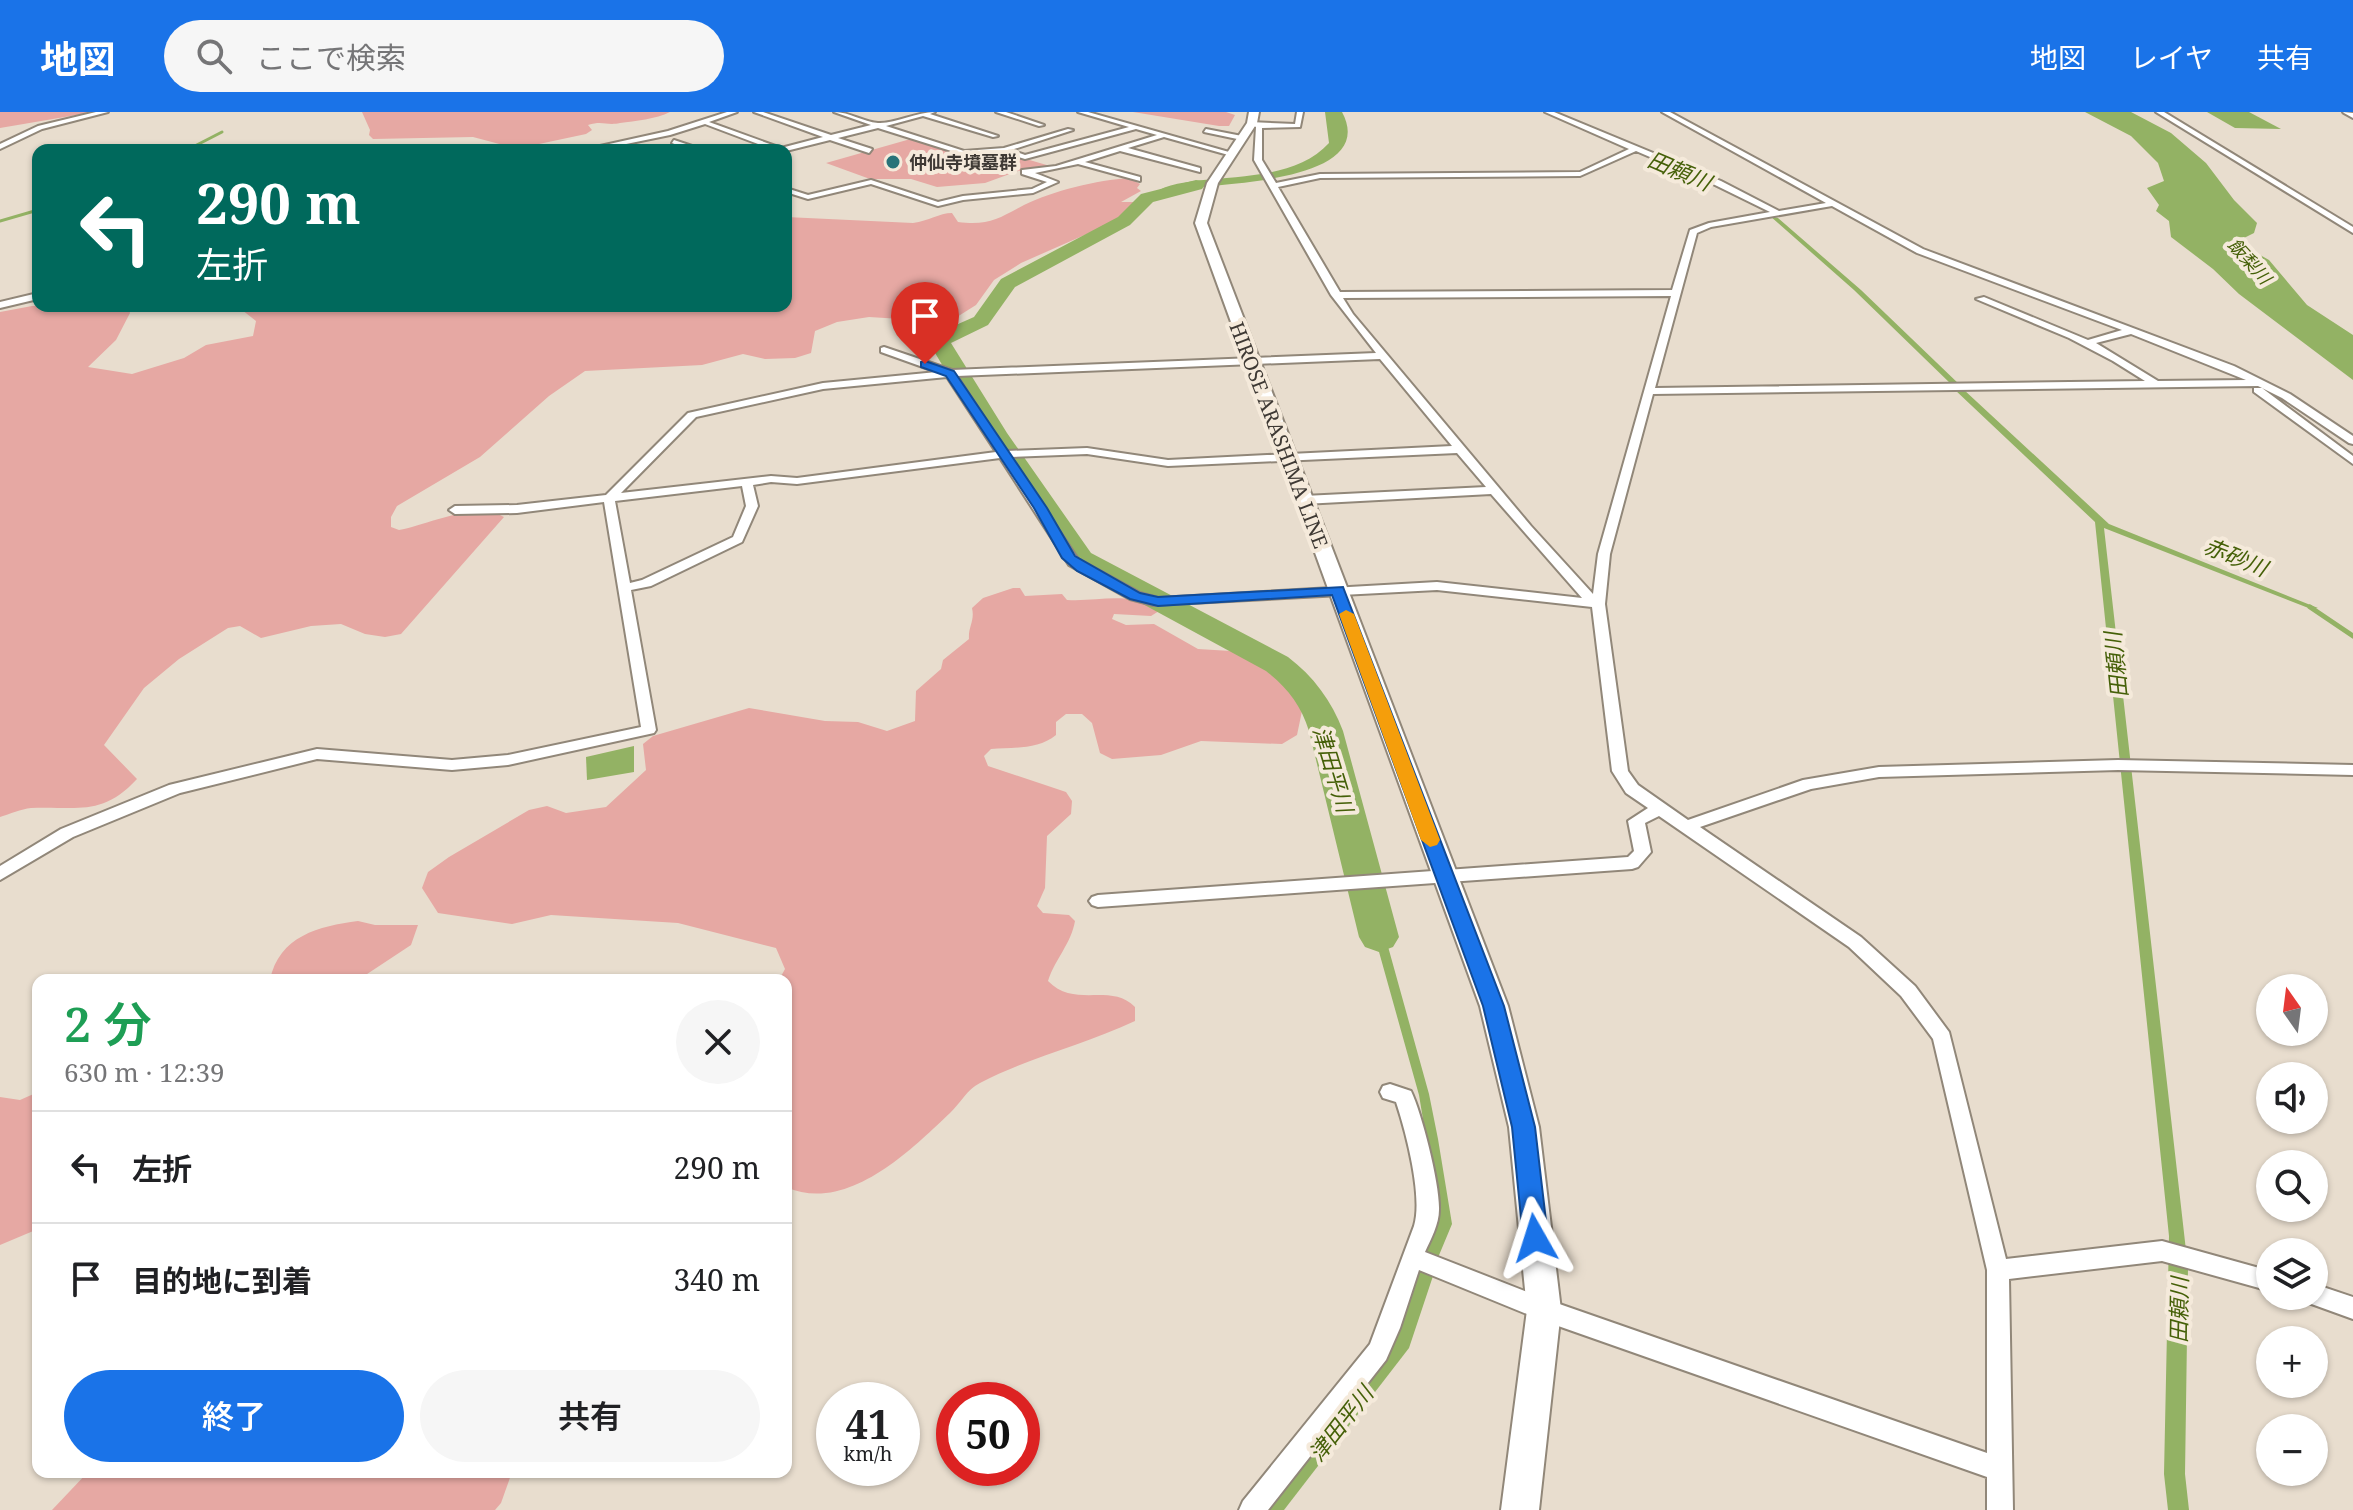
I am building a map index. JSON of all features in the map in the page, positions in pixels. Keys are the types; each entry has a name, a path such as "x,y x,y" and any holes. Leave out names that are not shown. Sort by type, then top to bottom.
{"main road":[{"name":"HIROSE ARASHIMA LINE","path":"1255,120 1232,154 1207,179 1201,223 1494,1006 1524,1127 1544,1310 1520,1510"}],"street":[{"path":"0,147 40,127 105,112"},
{"path":"616,144 660,135 734,112"},
{"path":"757,112 869,151"},
{"path":"837,112 964,153 1003,150 1070,130"},
{"path":"999,112 1041,125"},
{"path":"1081,112 1232,154"},
{"path":"1300,112 1298,126 1255,120 1258,158 1336,295 1382,356 1494,490 1581,591 1598,604"},
{"path":"1548,112 1718,183 1776,214"},
{"path":"1665,112 1920,251 2131,331 2256,384 2353,441"},
{"path":"2159,112 2353,231"},
{"path":"2346,112 2353,116"},
{"path":"792,147 924,113 995,136"},
{"path":"708,124 764,144"},
{"path":"1003,150 1032,157 1134,128"},
{"path":"1206,131 1242,138"},
{"path":"792,192 808,197 871,182 940,204 963,198 1035,190 1054,182 1025,172 1079,162 1161,136"},
{"path":"674,142 679,144"},
{"path":"1120,148 1207,179"},
{"path":"1272,184 1320,176 1580,174 1590,172 1632,149"},
{"path":"1079,162 1137,179"},
{"path":"1833,204 1709,225 1693,232 1604,554 1598,604 1620,771 1632,789 1855,942 1908,991 1942,1037 1998,1270 2000,1510"},
{"path":"2024,290 1978,299 2034,318 2086,343 2125,362 2158,386"},
{"path":"1336,295 1676,293"},
{"path":"0,305 32,297"},
{"path":"2086,343 2131,331"},
{"path":"884,350 956,373 1073,562 1135,596 1164,602 1449,586 1598,604"},
{"path":"609,499 689,417 823,386 956,373 1382,356"},
{"path":"1650,391 2256,384 2353,461"},
{"path":"455,510 517,509 747,482 797,481 1008,453 1087,451 1168,463 1461,449"},
{"path":"624,588 646,583 738,539 752,506 747,482"},
{"path":"1304,500 1494,490"},
{"path":"0,874 67,833 163,793 317,754 452,765 508,760 649,730 609,499"},
{"path":"1687,826 1809,784 1855,774 2126,765 2353,770"},
{"path":"1098,901 1632,863 1643,852 1636,821 1659,809"},
{"path":"1252,1510 1378,1352 1420,1261 1429,1207 1406,1103 1401,1094 1390,1092"},
{"path":"1998,1270 2162,1251 2256,1277"},
{"path":"1420,1261 1544,1310 1999,1469"},
{"path":"2328,1300 2353,1308"}],"shaded area":[{"path":"0,112 94,112 0,128"},
{"path":"362,112 670,112 615,124 588,125 592,130 586,134 539,144 499,144 473,137 373,139 369,135 370,130"},
{"path":"1133,112 1226,112 1235,115 1229,126 1219,126"},
{"path":"914,138 962,154 1002,152 1050,166 1018,171 985,183 937,187 911,179 870,179 826,163"},
{"path":"1129,178 1140,184 1137,188 1141,191 1121,202 1138,202 1114,222 1021,263 994,280 976,305 949,322 869,317 837,322 815,331 811,353 795,358 765,359 743,354 702,365 585,371 549,396 480,457 397,506 391,517 391,527 399,530 467,512 493,512 504,517 401,634 385,637 365,634 341,624 311,626 261,638 240,626 228,628 179,659 144,688 104,745 137,779 124,791 112,799 88,807 31,808 0,817 0,312 32,306 32,312 130,312 116,340 88,367 132,374 184,358 206,345 253,336 256,321 245,312 792,312 792,217 913,223 952,213 958,222 978,223 993,220 1061,191"},
{"path":"1020,588 1025,596 1062,594 1067,600 1114,598 1137,601 1159,611 1151,616 1114,614 1112,619 1126,625 1154,624 1198,649 1247,652 1262,658 1294,694 1302,711 1297,735 1282,744 1201,741 1161,755 1112,759 1100,753 1092,723 1082,714 1066,714 1056,722 1056,735 1049,740 1025,747 991,749 984,756 988,766 1066,792 1072,801 1071,814 1047,836 1045,888 1037,906 1043,913 1069,915 1075,921 1048,981 1069,993 1115,996 1125,1000 1135,1007 1135,1021 975,1086 916,1145 875,1175 831,1192 809,1193 792,1189 792,974 782,974 785,969 776,948 678,923 551,915 512,924 438,913 422,888 428,872 529,810 547,806 566,813 606,807 646,770 643,744 653,736 749,708 825,721 858,722 887,731 915,721 916,691 941,669 943,660 969,639 972,608 983,598"},
{"path":"358,921 375,925 418,925 411,945 367,974 272,974 282,953 292,943 329,926"},
{"path":"32,1095 32,1232 0,1245 0,1097 20,1100"},
{"path":"82,1478 510,1478 501,1503 495,1510 52,1510"}],"water":[{"path":"1325,112 1342,112 1348,134 1340,151 1322,164 1269,179 1198,187 1150,197 1164,188 1184,183 1260,174 1286,169 1309,159 1329,143"},
{"name":"飯梨川","path":"2085,112 2131,112 2171,133 2206,163 2234,200 2257,223 2254,233 2242,239 2253,251 2269,260 2307,305 2353,335 2353,380 2239,294 2213,269 2171,237 2169,221 2156,211 2159,205 2147,188 2164,181 2158,163 2131,136"},
{"path":"2207,112 2249,112 2281,129 2235,128"},
{"path":"1770,216 1778,218 1861,290 1961,386 1953,386 1854,290"},
{"name":"田頼川","path":"1954,389 1963,389 2109,524 2318,608 2311,609 2104,528 2188,1268 2185,1474 2189,1510 2168,1510 2164,1474 2169,1236 2095,522"},
{"path":"634,746 634,772 587,780 586,757"},
{"path":"1372,889 1429,1094 1438,1139 1452,1224 1437,1260 1428,1256 1426,1250 1439,1216 1419,1095 1362,891"},
{"path":"1417,1273 1434,1273 1409,1348 1284,1510 1260,1510"}],"waterway":[{"path":"199,144 222,132"},
{"name":"津田平川","path":"1196,185 1147,198 1124,221 1008,283 981,321 939,341 995,434 1081,559 1277,664 1295,678 1320,713 1326,731 1379,937"},
{"path":"0,221 32,212"},
{"name":"赤砂川","path":"2310,607 2353,636"}],"slow traffic":[{"path":"1346,614 1430,840"}],"place":[{"name":"仲仙寺墳墓群","path":"893,162"}],"route":[{"path":"925,364 950,373 1000,452 1041,508 1069,558 1082,568 1135,596 1158,602 1337,590 1494,1006 1524,1127 1535,1238"}]}
